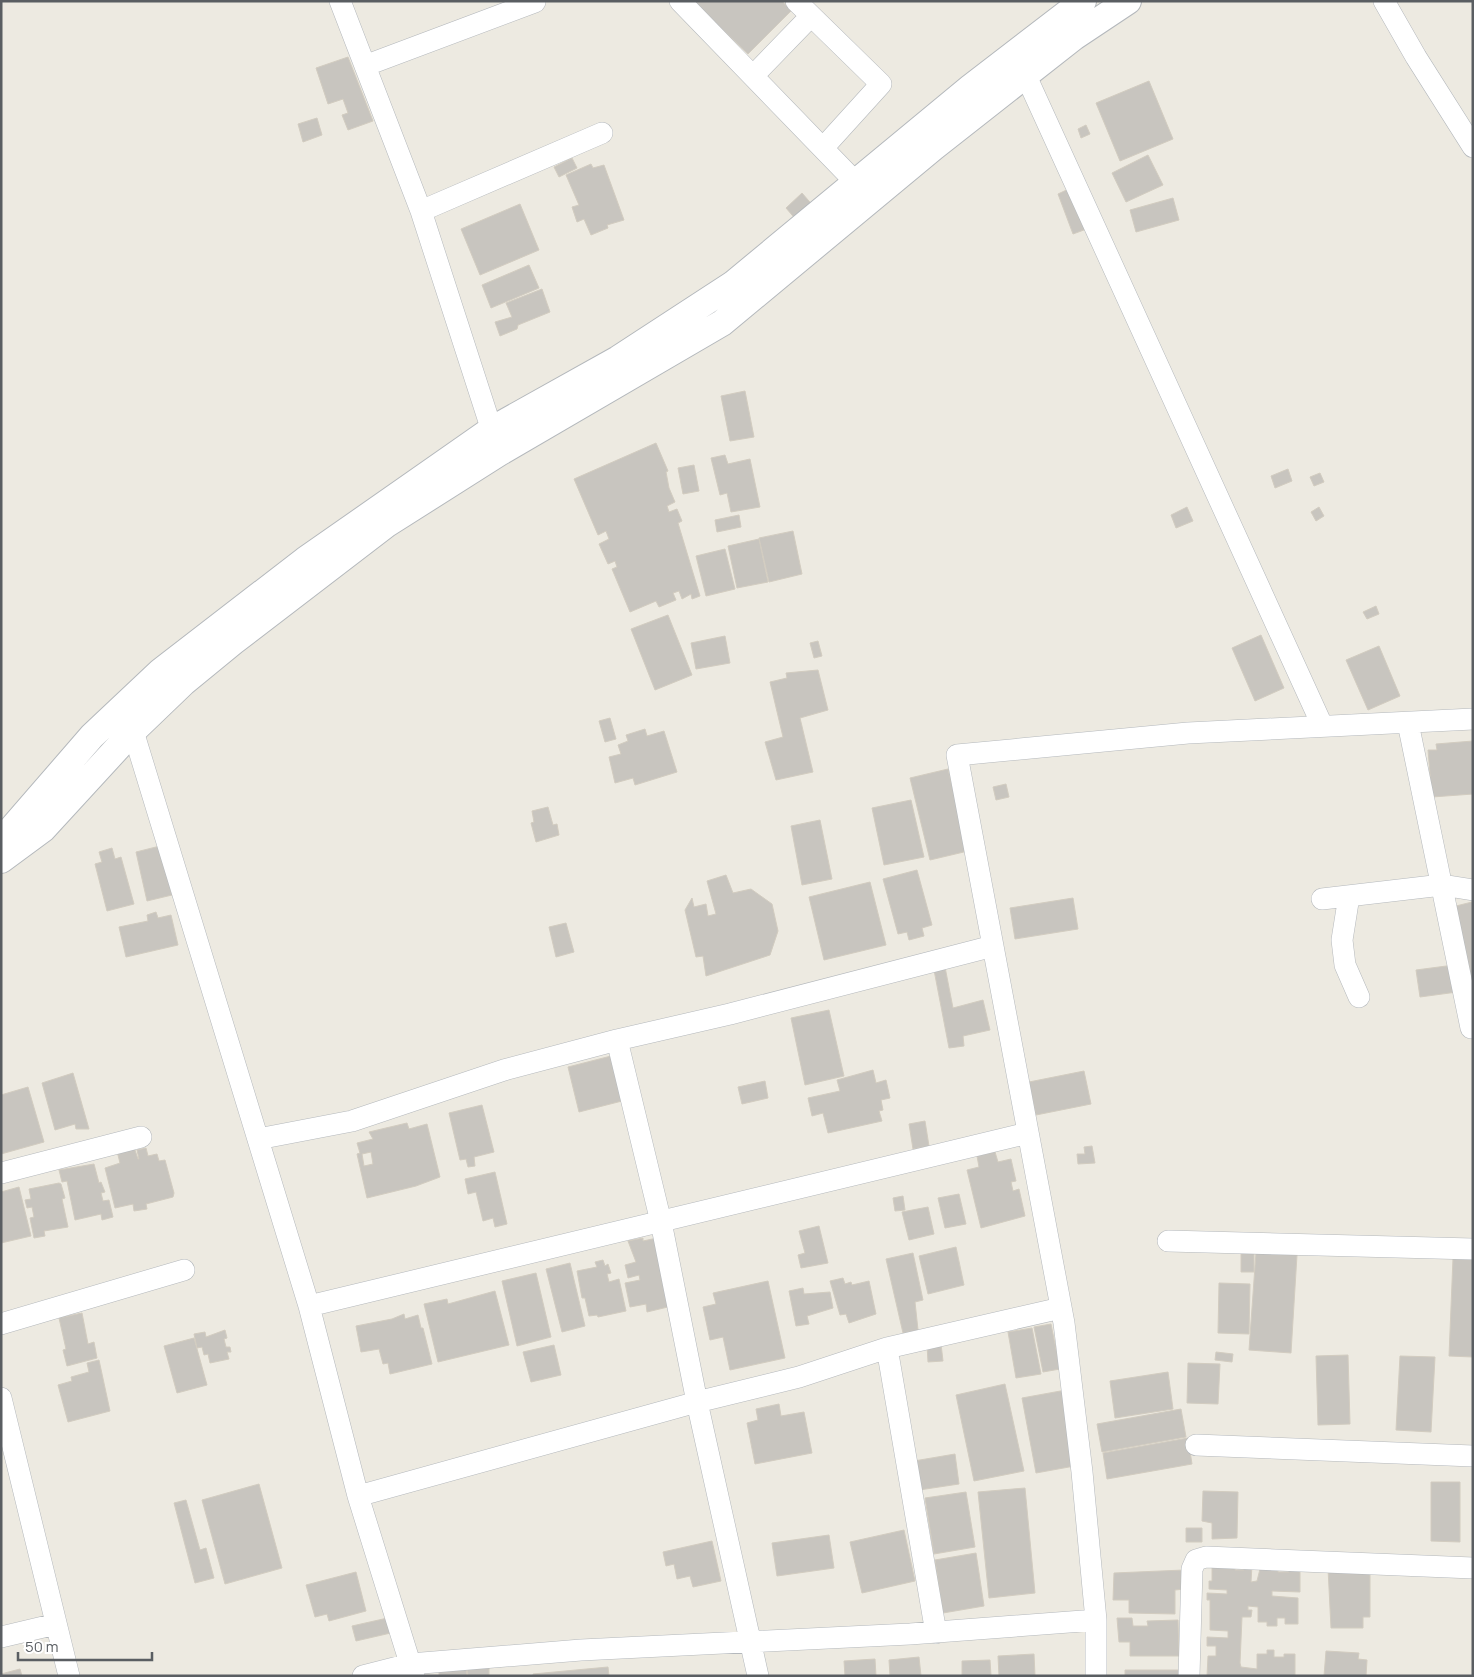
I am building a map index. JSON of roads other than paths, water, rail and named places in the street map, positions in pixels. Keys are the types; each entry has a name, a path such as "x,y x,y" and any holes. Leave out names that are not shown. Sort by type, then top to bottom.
{"street":[{"path":"340,1 421,211 495,441"},
{"path":"680,1 864,191"},
{"path":"1,841 92,736 161,671 305,560 495,441 634,362 722,323 864,191 934,147 991,87 1083,1"},
{"path":"991,87 1026,76 1074,37 1128,1"},
{"path":"1384,1 1416,57 1473,147"},
{"path":"366,66 535,2"},
{"path":"753,76 804,8 881,84 823,148"},
{"path":"1026,76 1322,725"},
{"path":"421,211 602,133"},
{"path":"1,860 43,829 133,731 183,683 279,606 495,441"},
{"path":"1096,1676 1096,1620 1082,1472 1061,1308 957,755 1188,733 1473,719"},
{"path":"1408,722 1471,1028"},
{"path":"133,731 309,1306 358,1496 412,1670"},
{"path":"1322,899 1442,885 1473,890"},
{"path":"1349,896 1342,940 1345,965 1359,997"},
{"path":"258,1139 352,1121 504,1070 993,946"},
{"path":"617,1040 661,1222 697,1402 758,1676"},
{"path":"309,1306 1028,1133"},
{"path":"1,1173 141,1138"},
{"path":"1168,1241 1473,1249"},
{"path":"1,1324 184,1270"},
{"path":"358,1496 697,1402 799,1377 887,1348 1061,1308"},
{"path":"887,1348 936,1632"},
{"path":"1,1398 69,1676"},
{"path":"1196,1446 1473,1456"},
{"path":"1189,1676 1192,1569 1196,1560 1206,1557 1473,1568"},
{"path":"363,1676 582,1650 936,1632 1096,1620"},
{"path":"1,1637 56,1624"}]}
